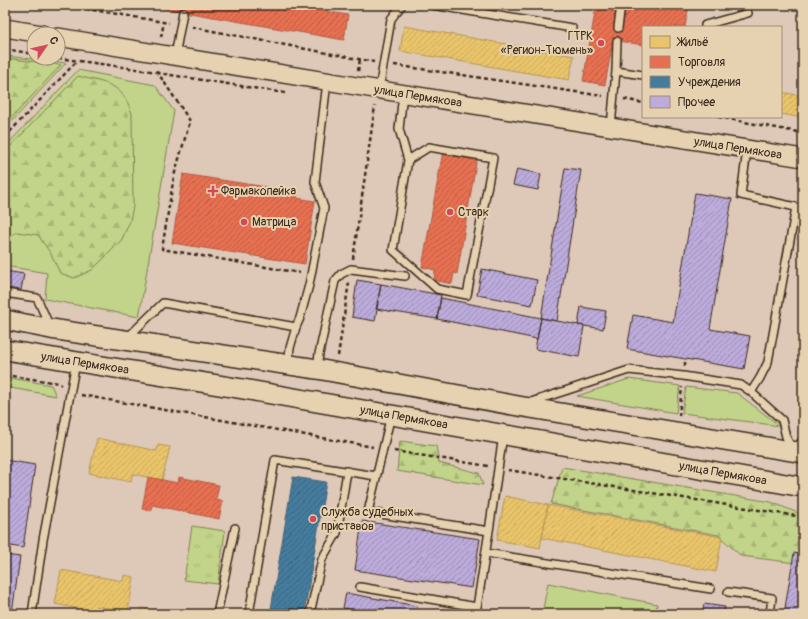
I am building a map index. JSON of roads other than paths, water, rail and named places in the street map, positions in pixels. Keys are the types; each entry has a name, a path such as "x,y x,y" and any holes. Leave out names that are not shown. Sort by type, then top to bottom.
{"main road":[{"path":"5,320 51,329 288,364 518,406 800,448"},
{"name":"улица Пермякова","path":"5,350 503,434 803,487"}],"street":[{"path":"5,28 26,31"},
{"name":"улица Пермякова","path":"66,38 327,81 377,98 611,128 803,158"}],"lane":[{"path":"377,98 391,19 402,5"},
{"path":"432,5 572,28"},
{"path":"618,28 621,5"},
{"path":"175,56 183,12"},
{"path":"706,26 748,13"},
{"path":"611,128 617,41"},
{"path":"616,71 642,75"},
{"path":"288,364 290,348 300,318 311,274 324,208 315,182 327,81"},
{"path":"402,102 399,129 408,160 393,250 437,289 467,295 493,158 429,147 408,160"},
{"path":"747,150 742,195 796,207 768,362 751,392"},
{"path":"317,369 335,281 341,274 351,269 405,276"},
{"path":"5,293 37,298 51,329"},
{"path":"125,340 163,303 296,327"},
{"path":"32,614 43,540 76,362"},
{"path":"518,406 550,397 629,370 683,376 741,385 782,420 786,437 800,448"},
{"path":"391,415 368,512 489,531"},
{"path":"360,587 477,607 503,434"},
{"path":"249,614 275,460 376,476"},
{"path":"310,614 322,558 337,533 347,471"},
{"path":"217,614 234,528"},
{"path":"486,553 712,589"},
{"path":"728,592 772,598 770,614"}],"place":[{"name":"ГТРК «Регион-Тюмень»","path":"601,43"},
{"name":"Фармакопейка","path":"213,191"},
{"name":"Старк","path":"450,212"},
{"name":"Матрица","path":"244,222"},
{"name":"Служба судебных приставов","path":"313,519"}]}
